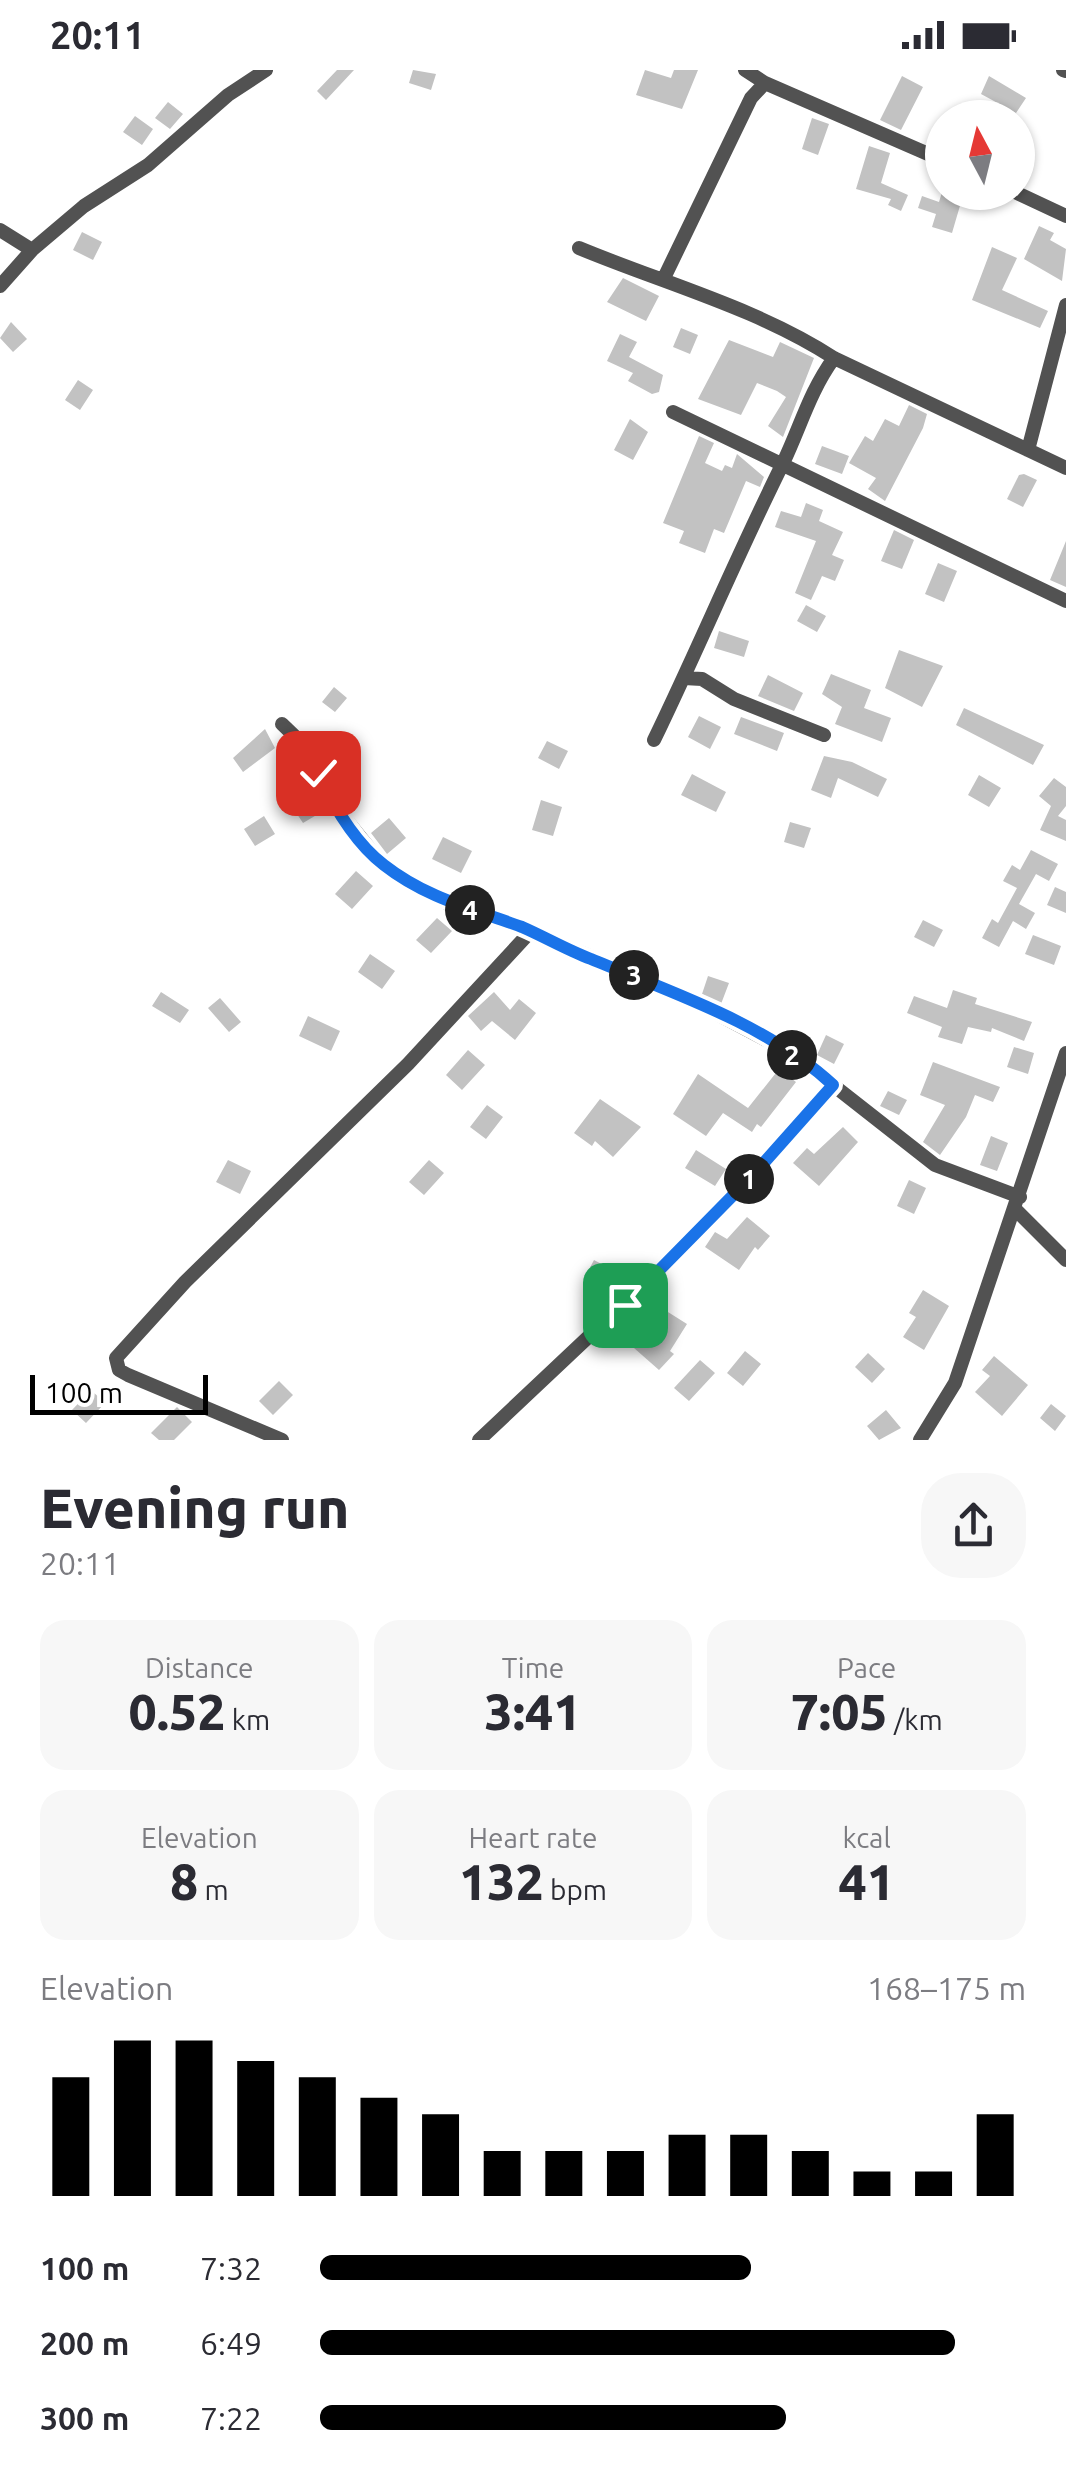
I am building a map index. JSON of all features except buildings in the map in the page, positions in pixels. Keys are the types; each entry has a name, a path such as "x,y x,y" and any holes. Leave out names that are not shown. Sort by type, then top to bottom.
{"street":[{"path":"0,286 32,250 84,206 194,129 228,95 266,70"},
{"path":"746,70 765,84 925,153"},
{"path":"664,278 751,98 765,84"},
{"path":"1035,201 1066,216"},
{"path":"0,230 32,250"},
{"path":"578,248 664,278 805,339 834,358 1066,468"},
{"path":"1028,450 1066,305"},
{"path":"654,740 812,390 834,358"},
{"path":"673,412 1066,600"},
{"path":"684,678 702,678 734,699 824,736"},
{"path":"282,724 310,751 332,802 381,864 450,905 531,931 670,989 774,1044 935,1165 1018,1204 1066,1260"},
{"path":"282,1440 128,1375 118,1370 116,1358 184,1282 408,1064 531,931"},
{"path":"920,1440 955,1383 1066,1054"},
{"path":"480,1440 669,1261 833,1085"}],"route":[{"path":"318,773 332,802 381,864 412,883 450,905 485,913 670,989 774,1044 833,1085 753,1175 625,1305"}]}
